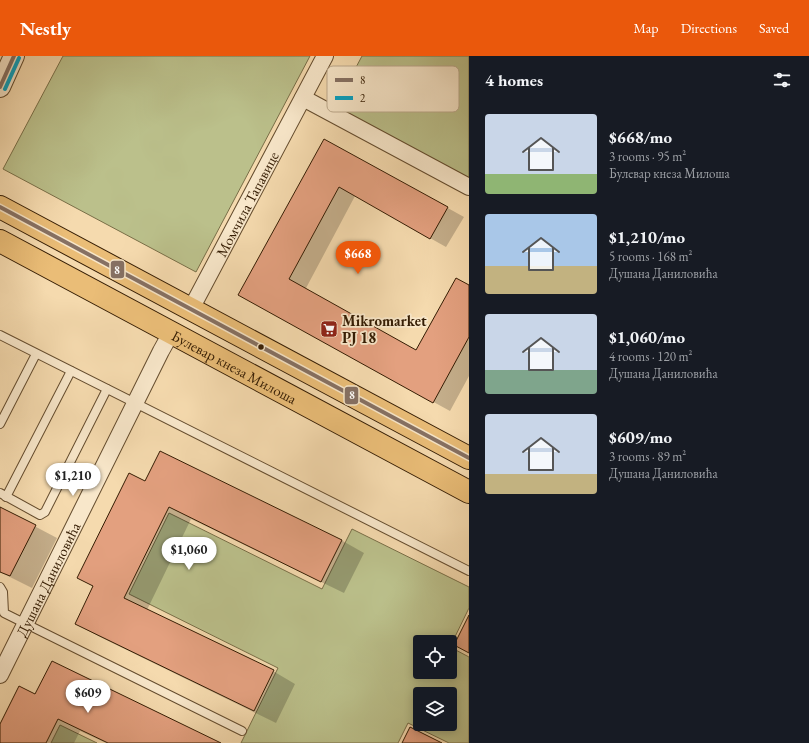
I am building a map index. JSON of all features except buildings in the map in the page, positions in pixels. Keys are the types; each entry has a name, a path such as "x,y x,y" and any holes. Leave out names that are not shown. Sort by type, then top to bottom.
{"main road":[{"name":"Булевар кнеза Милоша","path":"0,207 469,458"},
{"name":"Булевар кнеза Милоша","path":"0,241 469,492"},
{"path":"0,258 28,256"}],"street":[{"path":"0,87 14,56"},
{"name":"Момчила Тапавице","path":"191,309 325,56"},
{"path":"303,98 327,111"},
{"path":"329,112 469,187"},
{"name":"Душана Даниловића","path":"0,675 171,333"}],"lane":[{"path":"0,335 469,571"},
{"path":"0,424 36,354"},
{"path":"71,371 3,495 40,515 45,512 107,389"},
{"path":"0,587 3,592 2,615 26,624 242,731"}],"green space":[{"path":"63,56 310,56 196,272 3,169"},
{"path":"362,56 469,56 469,179 344,112 459,112 459,66 357,66"},
{"path":"169,513 322,589 352,529 469,587 469,608 456,635 413,635 413,679 457,679 457,651 469,657 469,743 449,743 424,731 457,731 457,687 413,687 413,725 408,723 398,743 241,743 278,668 129,594"},
{"path":"60,725 97,743 51,743"}],"transit line":[{"name":"8","path":"0,87 14,56"},
{"name":"2","path":"5,89 19,58"},
{"name":"8","path":"0,207 469,458"}],"place":[{"name":"Mikromarket PJ 18","path":"329,329"}]}
